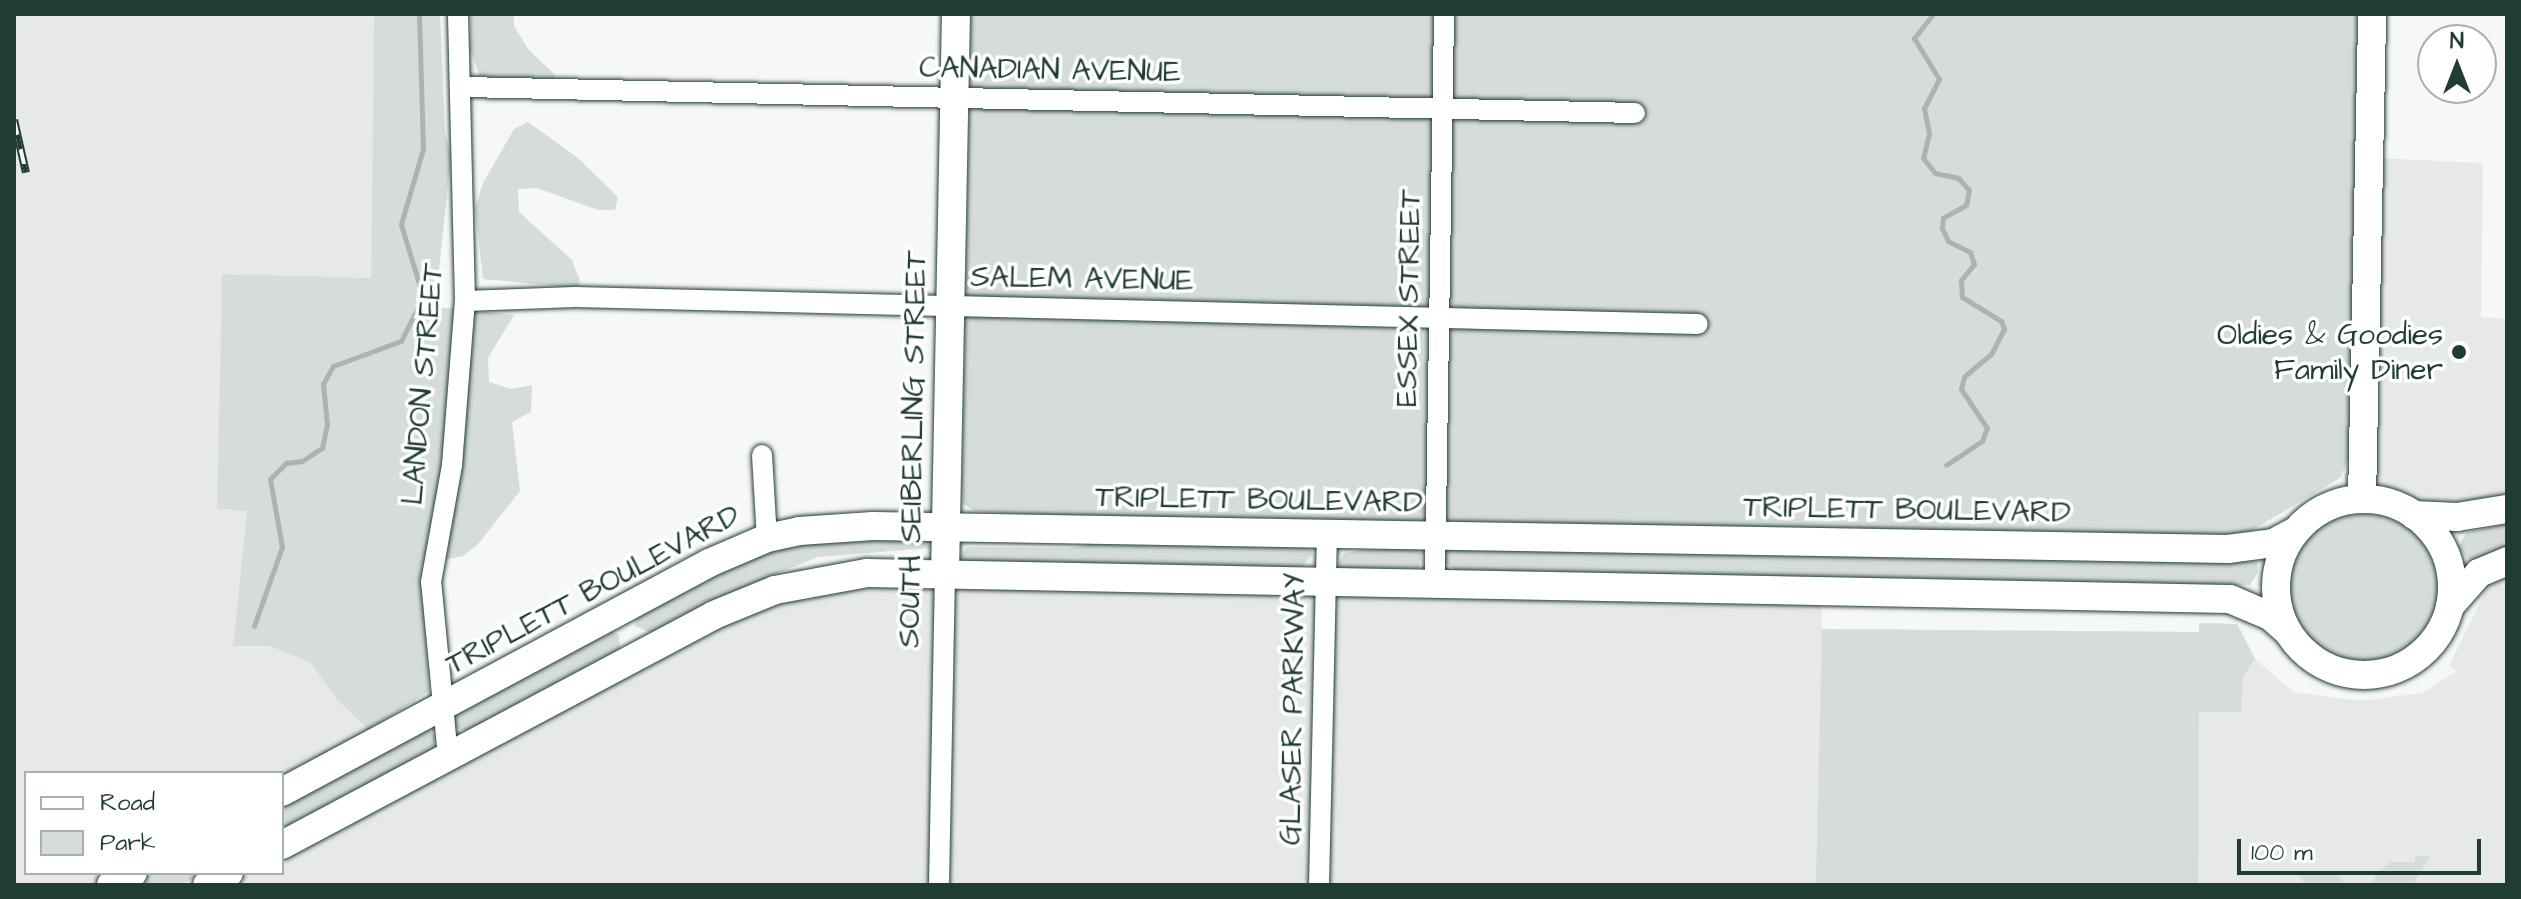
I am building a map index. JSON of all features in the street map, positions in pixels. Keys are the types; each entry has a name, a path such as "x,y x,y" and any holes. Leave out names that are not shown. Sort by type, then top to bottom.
{"main road":[{"name":"SOUTH SEIBERLING STREET","path":"945,575 956,14"},
{"path":"2362,499 2372,14"},
{"path":"2287,631 2277,606 2276,580 2296,531 2326,508 2362,499 2389,503 2414,515 2457,517 2507,509"},
{"path":"284,844 714,615 775,590 867,573 2230,599 2270,616 2303,652 2326,667 2375,675 2422,654 2439,634 2450,606 2452,576 2443,548 2414,515"},
{"name":"TRIPLETT BOULEVARD","path":"284,791 709,563 767,538 849,526 2228,549 2273,543 2296,531"},
{"path":"2450,606 2479,573 2507,561"},
{"path":"111,885 129,875"},
{"path":"207,885 225,875"}],"street":[{"name":"LANDON STREET","path":"448,757 431,582 452,465 465,301 464,87 458,14"},
{"name":"ESSEX STREET","path":"1435,582 1444,14"},
{"name":"CANADIAN AVENUE","path":"464,87 1635,113"},
{"name":"SALEM AVENUE","path":"465,301 575,297 950,308 1298,311 1438,318 1698,324"},
{"path":"762,455 767,538"},
{"name":"GLASER PARKWAY","path":"1319,885 1327,535"},
{"name":"SOUTH SEIBERLING STREET","path":"939,885 945,575"}],"shaded area":[{"path":"14,14 374,14 371,278 222,275 217,509 247,510 233,646 270,646 311,663 337,700 369,730 284,783 284,771 24,771 24,875 129,875 111,885 14,885"},
{"path":"2375,158 2483,163 2481,317 2507,319 2507,499 2471,505 2417,503 2371,490"},
{"path":"2507,569 2507,885 207,885 225,875 284,875 284,844 801,583 1821,589 1822,629 2199,632 2199,623 2237,624 2255,659 2294,692 2360,701 2422,693 2457,671 2449,666 2492,578"}],"green space":[{"path":"374,14 440,14 445,131 451,157 435,307 514,315 488,358 489,382 512,389 532,385 531,412 512,422 520,491 478,544 463,556 422,564 429,691 369,730 337,700 311,663 270,646 233,646 247,511 217,509 222,274 371,278"},
{"path":"471,14 514,14 514,26 528,49 555,75 554,83 480,76 470,50"},
{"path":"971,14 2357,14 2351,453 2340,478 2239,538 1057,517 975,511 963,504 962,481"},
{"path":"528,122 578,158 618,197 615,210 598,210 537,188 518,189 519,212 572,260 580,281 577,288 483,279 475,208 483,183 514,129"},
{"path":"2364,514 2392,519 2417,535 2433,560 2438,588 2433,616 2417,641 2392,657 2364,662 2336,657 2311,641 2295,616 2290,588 2295,560 2311,535 2336,519"},
{"path":"2507,523 2507,548 2470,560 2458,548 2466,533"},
{"path":"803,540 928,540 929,548 818,557 722,596 651,633 635,626 638,611 728,563"},
{"path":"1107,541 1309,546 1313,553 1302,568 967,562 960,557 967,547 1071,548"},
{"path":"1404,545 1416,547 1422,554 1419,568 1344,570 1338,565 1344,553"},
{"path":"1448,549 2209,559 2257,562 2258,572 2250,585 2229,586 1457,571 1444,562"},
{"path":"2199,623 2237,624 2255,659 2243,677 2241,712 2199,712 2198,885 1816,885 1822,629 2199,632"},
{"path":"606,629 619,635 620,648 615,653 468,731 455,728 452,712"},
{"path":"428,729 434,735 434,751 284,830 284,801"},
{"path":"2415,856 2430,856 2421,872 2378,871 2391,862 2415,862"},
{"path":"2298,873 2338,874 2345,885 2305,885"},
{"path":"2377,874 2419,874 2413,885 2371,885"},
{"path":"148,875 199,875 181,885 130,885"}],"waterway":[{"path":"254,626 282,547 270,479 286,463 302,461 322,448 327,424 323,384 333,366 401,341 423,297 401,224 423,149 419,14"},
{"path":"1933,14 1914,38 1939,79 1924,108 1929,133 1923,158 1935,173 1958,178 1969,190 1966,205 1943,218 1942,228 1948,241 1970,252 1974,264 1961,280 1962,297 2001,321 2004,329 1991,354 1964,377 1961,389 1987,428 1982,441 1946,465"}],"railway":[{"path":"14,120 26,173"}],"place":[{"name":"Oldies & Goodies Family Diner","path":"2459,352"}]}
